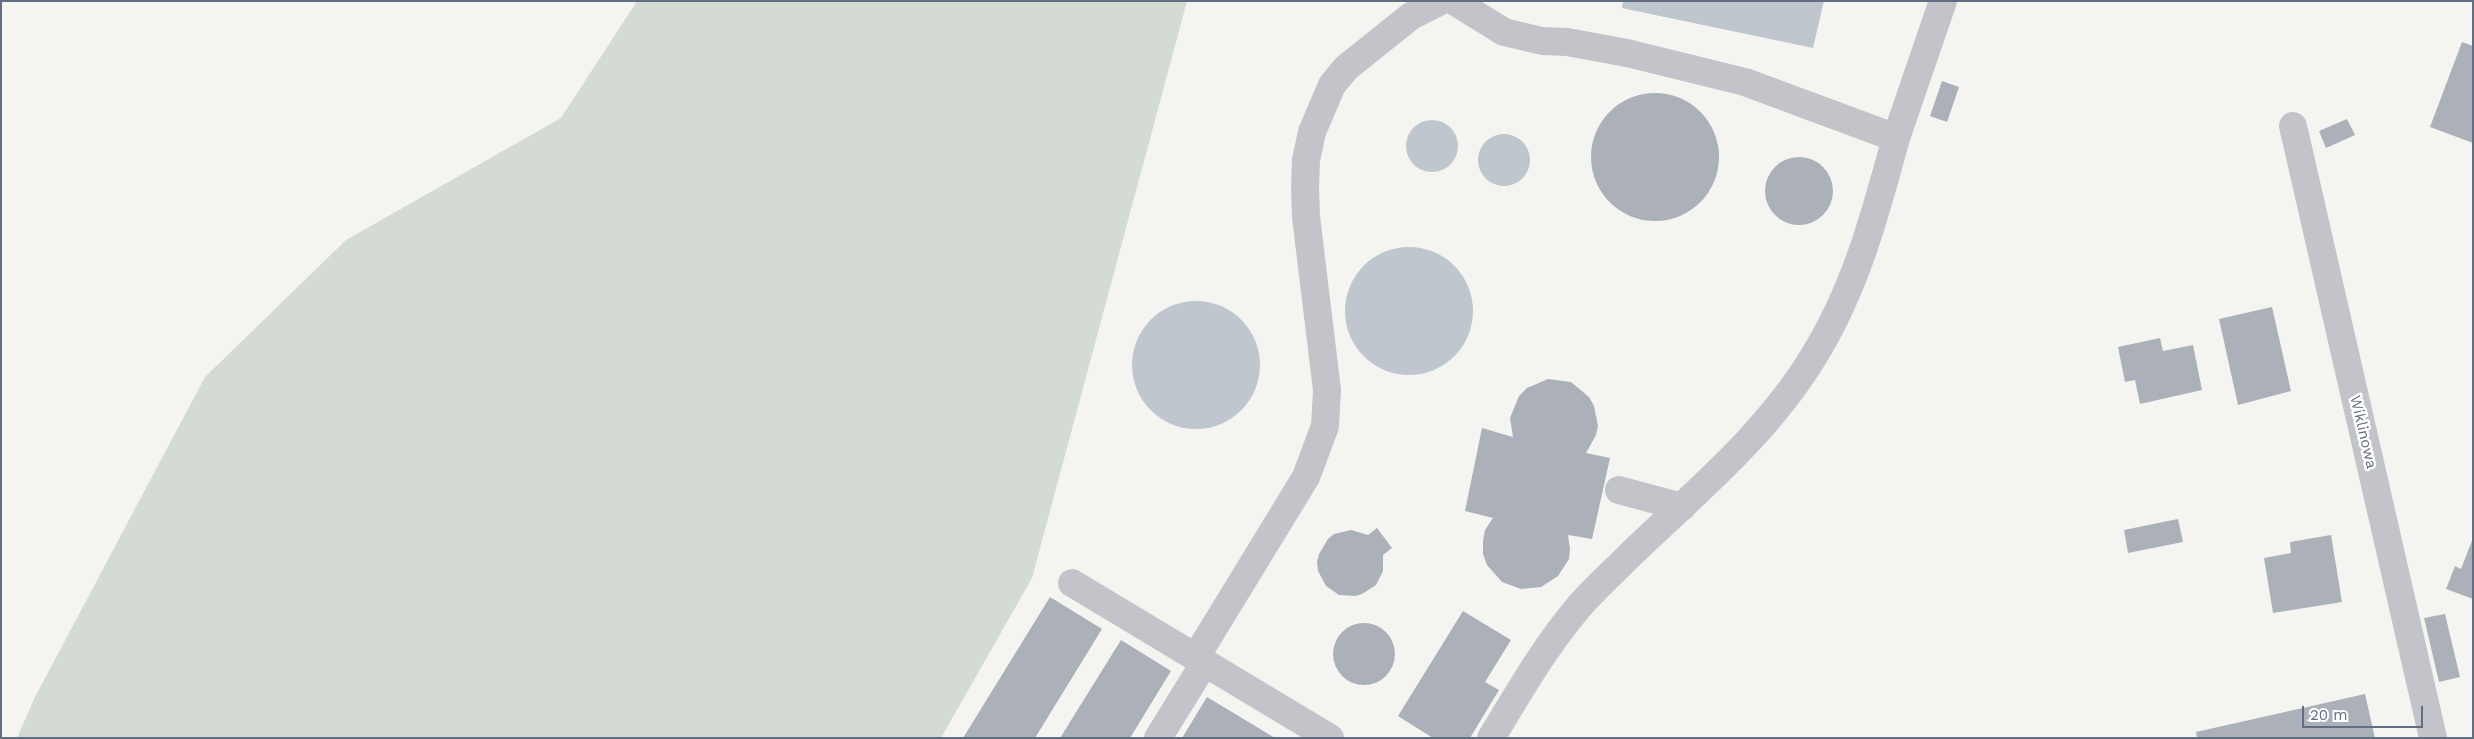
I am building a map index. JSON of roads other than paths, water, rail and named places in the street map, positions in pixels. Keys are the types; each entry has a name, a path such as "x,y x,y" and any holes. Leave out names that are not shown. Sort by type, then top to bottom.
{"street":[{"path":"1158,738 1200,659 1306,477 1325,426 1327,390 1305,187 1306,160 1312,132 1332,85 1346,68 1411,16 1441,1"},
{"path":"1454,1 1504,32 1627,53 1745,82 1896,138"},
{"path":"1491,738 1544,654 1577,609 1682,507 1763,424 1816,353 1833,323 1862,256 1896,138 1943,1"},
{"name":"Wiklinowa","path":"2293,126 2432,738"},
{"path":"1619,490 1682,507"},
{"path":"1072,583 1330,738"}]}
